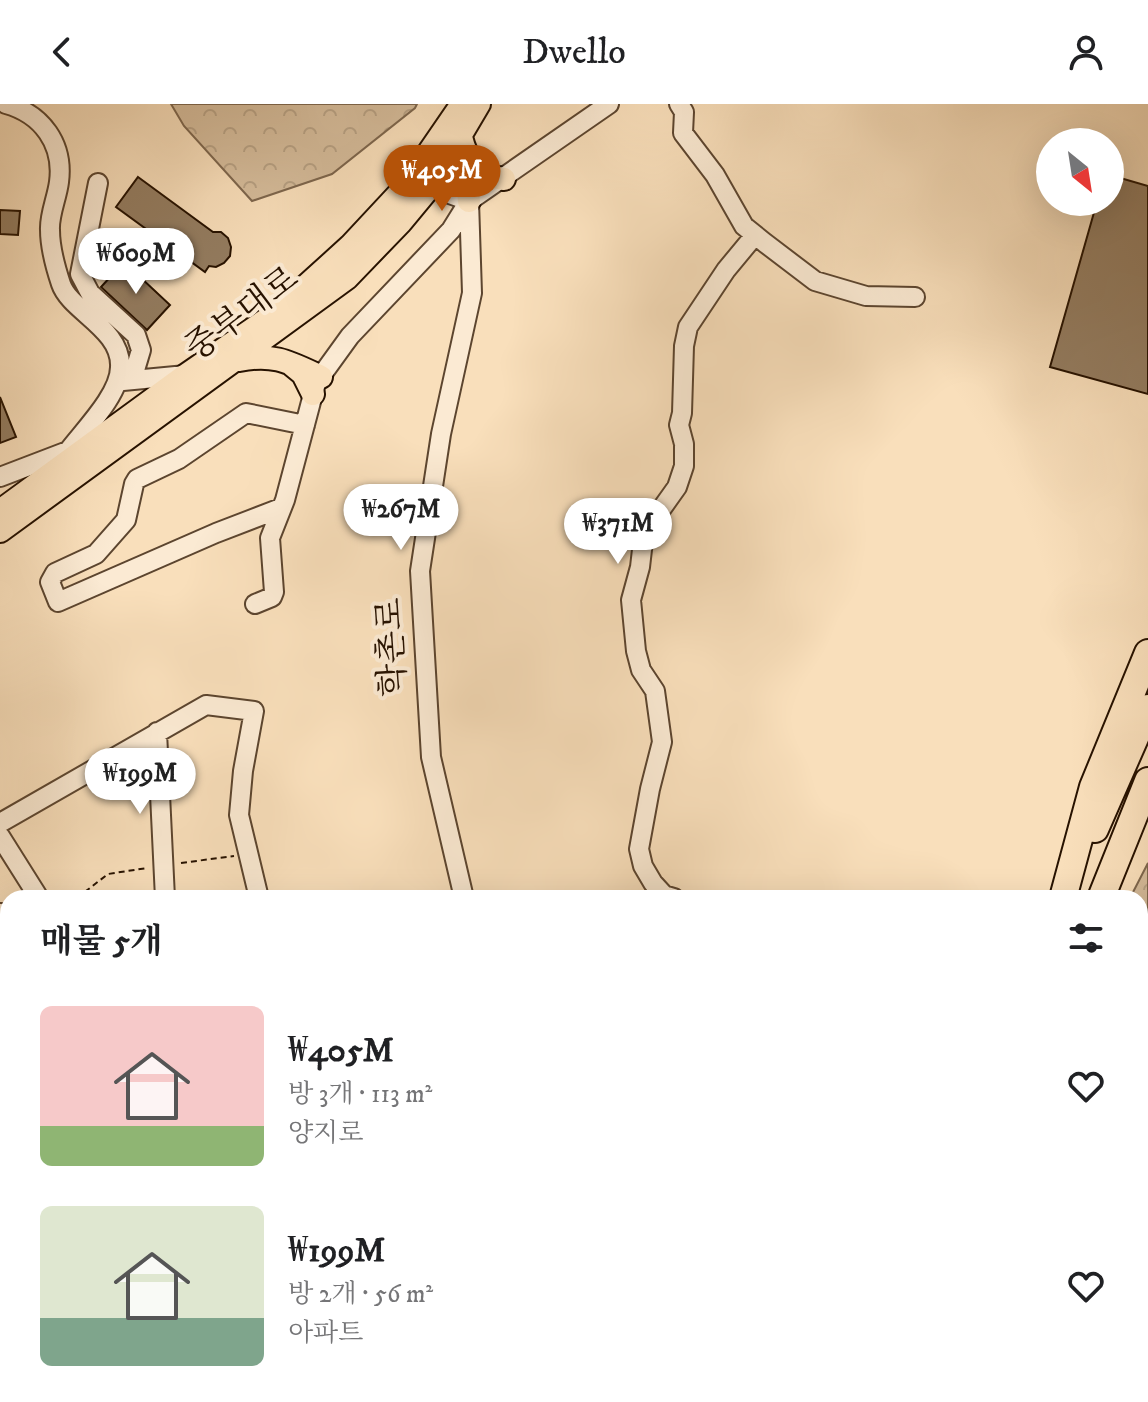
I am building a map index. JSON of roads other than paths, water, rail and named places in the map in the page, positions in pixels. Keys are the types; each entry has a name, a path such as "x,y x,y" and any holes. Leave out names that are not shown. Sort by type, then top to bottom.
{"highway":[{"path":"1067,890 1093,787 1148,653"},
{"path":"1068,890 1148,708"},
{"path":"1104,890 1148,781"}],"main road":[{"name":"중부대로","path":"0,531 347,278 401,222 463,144 475,104"},
{"name":"중부대로","path":"0,511 276,313 350,246 475,104"},
{"path":"463,144 478,171 504,179"},
{"path":"463,144 469,201"},
{"path":"237,360 259,356 285,359 317,386"}],"street":[{"path":"6,104 44,124 55,140 60,178 50,230 62,288 109,336 118,352 124,381"},
{"path":"255,604 272,597 274,592 270,538 317,386 350,336 451,230 469,201 609,104"},
{"path":"679,104 684,112 683,133 715,175 744,226 755,235 815,281 866,296 915,297"},
{"path":"69,450 124,381 141,350 136,335 90,293 80,274 98,183"},
{"path":"430,187 469,201"},
{"name":"학촌로","path":"462,890 431,757 420,571 441,434 472,293 469,201"},
{"path":"648,890 639,849 662,742 655,691 641,670 636,651 631,600 633,586 640,567 643,541 650,525 677,487 684,466 684,444 679,425 688,327 726,270 755,235"},
{"path":"124,381 186,375"},
{"path":"281,508 58,602 50,582 55,573 96,554 126,520 137,479 179,459 246,413 305,425"},
{"path":"0,477 95,442"},
{"path":"251,519 263,526 270,538"},
{"path":"0,823 206,705 254,711 239,815 257,890"},
{"path":"157,732 165,890"},
{"path":"0,836 34,890"}]}
